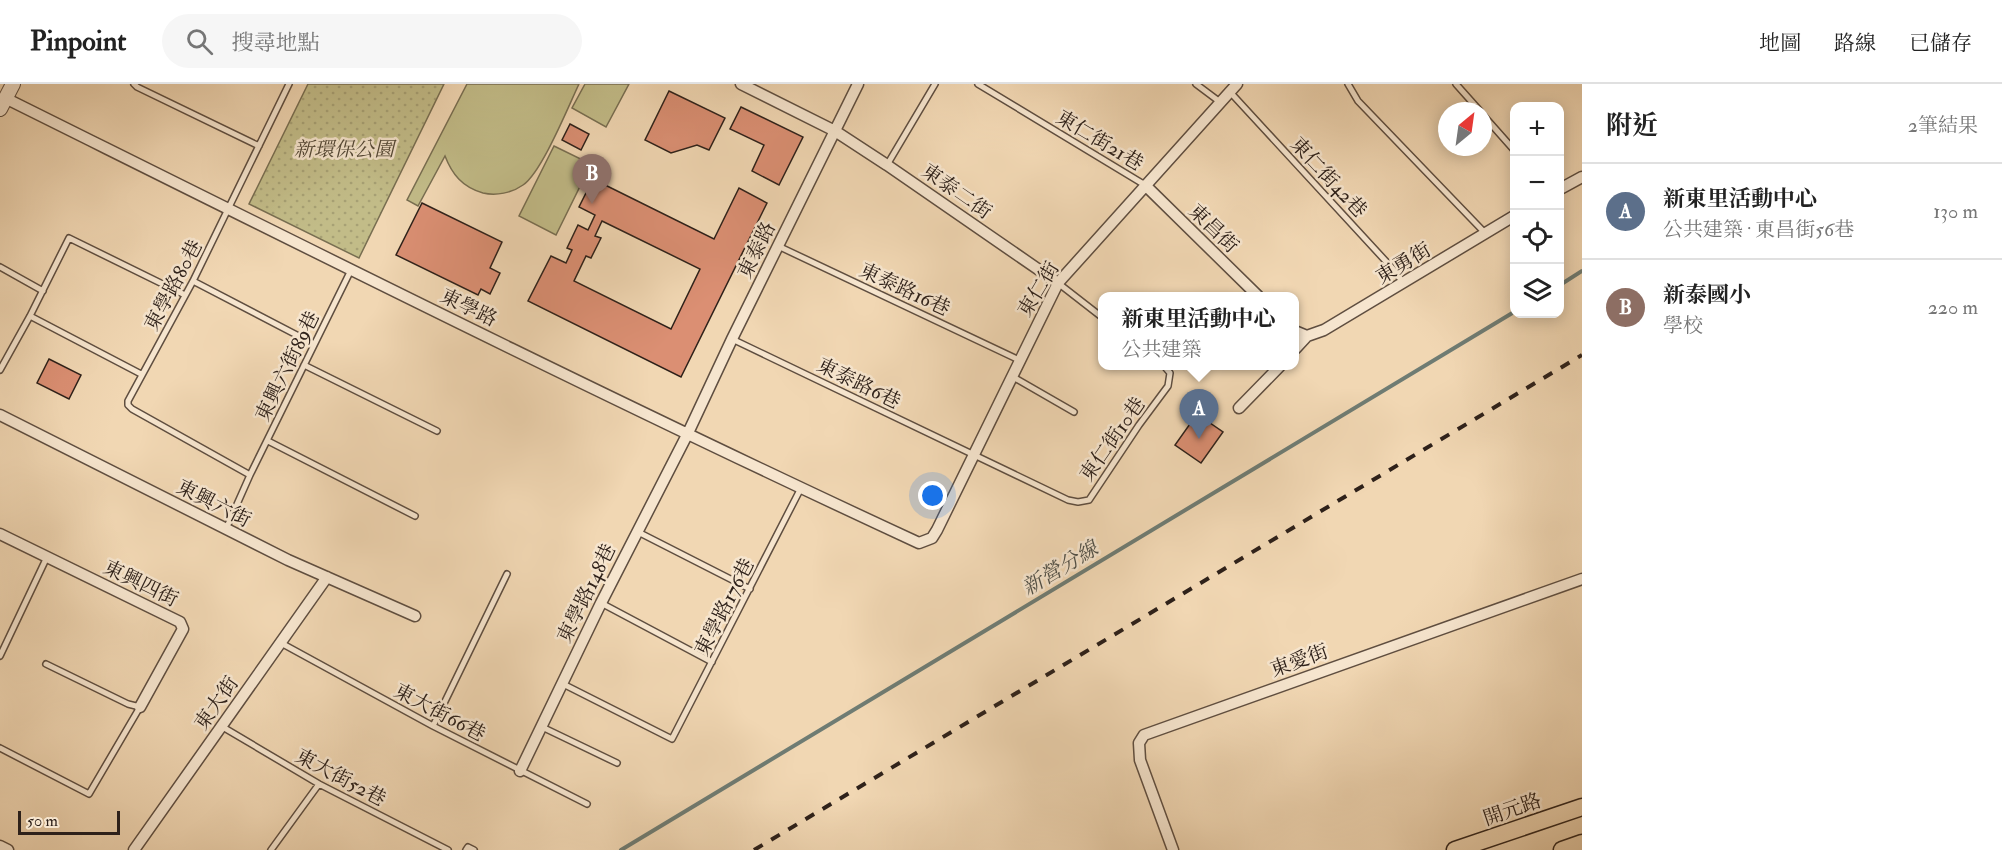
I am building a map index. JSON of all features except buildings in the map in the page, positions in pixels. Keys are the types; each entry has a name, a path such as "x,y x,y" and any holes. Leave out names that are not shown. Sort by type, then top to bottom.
{"main road":[{"name":"開元路","path":"1455,850 1582,807"},
{"path":"1562,850 1582,843"}],"street":[{"path":"3,104 13,84"},
{"name":"東泰二街","path":"741,84 835,131 1058,283"},
{"name":"東泰路","path":"688,433 858,84"},
{"name":"東仁街","path":"919,543 932,538 937,530 1058,283 1233,88"},
{"name":"東學路","path":"3,104 229,209 801,488 919,543"},
{"path":"1564,187 1582,177"},
{"name":"東昌街","path":"1145,185 1253,292"},
{"name":"東勇街","path":"1307,336 1324,330 1404,284 1510,219"},
{"path":"1299,333 1307,336 1299,345"},
{"path":"1239,408 1276,370"},
{"name":"東興六街","path":"0,415 288,560 415,616"},
{"name":"東學路148巷","path":"520,771 601,603 688,433"},
{"name":"東興四街","path":"0,534 180,622 183,629 140,707"},
{"name":"東大街","path":"134,850 327,577"},
{"name":"東愛街","path":"1173,850 1140,760 1139,743 1144,735 1582,579"},
{"path":"0,846 8,850"}],"lane":[{"name":"東學路80巷","path":"141,374 193,281 289,84"},
{"path":"887,165 935,84"},
{"name":"東仁街21巷","path":"978,84 1145,185"},
{"path":"1196,84 1220,102"},
{"path":"1348,84 1359,101 1486,234"},
{"path":"1456,84 1472,102"},
{"path":"136,86 260,146"},
{"name":"東仁街42巷","path":"1233,88 1404,284"},
{"path":"1492,125 1510,145"},
{"path":"0,370 69,238 185,296"},
{"name":"東泰路16巷","path":"778,246 1019,360"},
{"path":"0,267 43,291"},
{"name":"東興六街89巷","path":"226,529 250,475 351,270"},
{"path":"193,281 314,344"},
{"path":"1058,283 1098,314"},
{"path":"30,316 141,374 128,401 132,409 250,475"},
{"name":"東泰路6巷","path":"732,339 1068,500 1078,502 1089,500"},
{"path":"304,365 437,431"},
{"name":"東仁街10巷","path":"1089,500 1168,386 1170,373 1167,370"},
{"path":"1012,376 1074,412"},
{"path":"268,441 415,516"},
{"name":"東學路176巷","path":"563,684 672,739 801,488"},
{"path":"637,531 750,589"},
{"path":"0,656 3,644 47,557"},
{"path":"433,726 507,574"},
{"path":"601,603 712,662"},
{"name":"東大街66巷","path":"281,643 433,726 587,804"},
{"path":"0,748 89,794 140,707 128,704 46,664"},
{"name":"東大街52巷","path":"221,726 319,784 448,850"},
{"path":"542,727 617,763"},
{"path":"271,850 319,784"},
{"path":"466,850 468,847 474,850"}],"green space":[{"name":"新環保公園","path":"308,84 444,84 359,258 249,204"},
{"path":"467,84 579,84 546,153 523,185 509,192 483,193 469,187 459,179 445,156 418,206 407,200"},
{"path":"585,84 629,84 606,127 572,108"},
{"path":"554,146 591,164 556,235 519,216"}],"waterway":[{"name":"新營分線","path":"1564,282 1582,271"},
{"name":"新營分線","path":"621,850 1510,314"}],"railway":[{"path":"754,850 1582,355"}],"place":[{"name":"新泰國小","path":"592,204"},
{"name":"新東里活動中心","path":"1199,439"}]}
